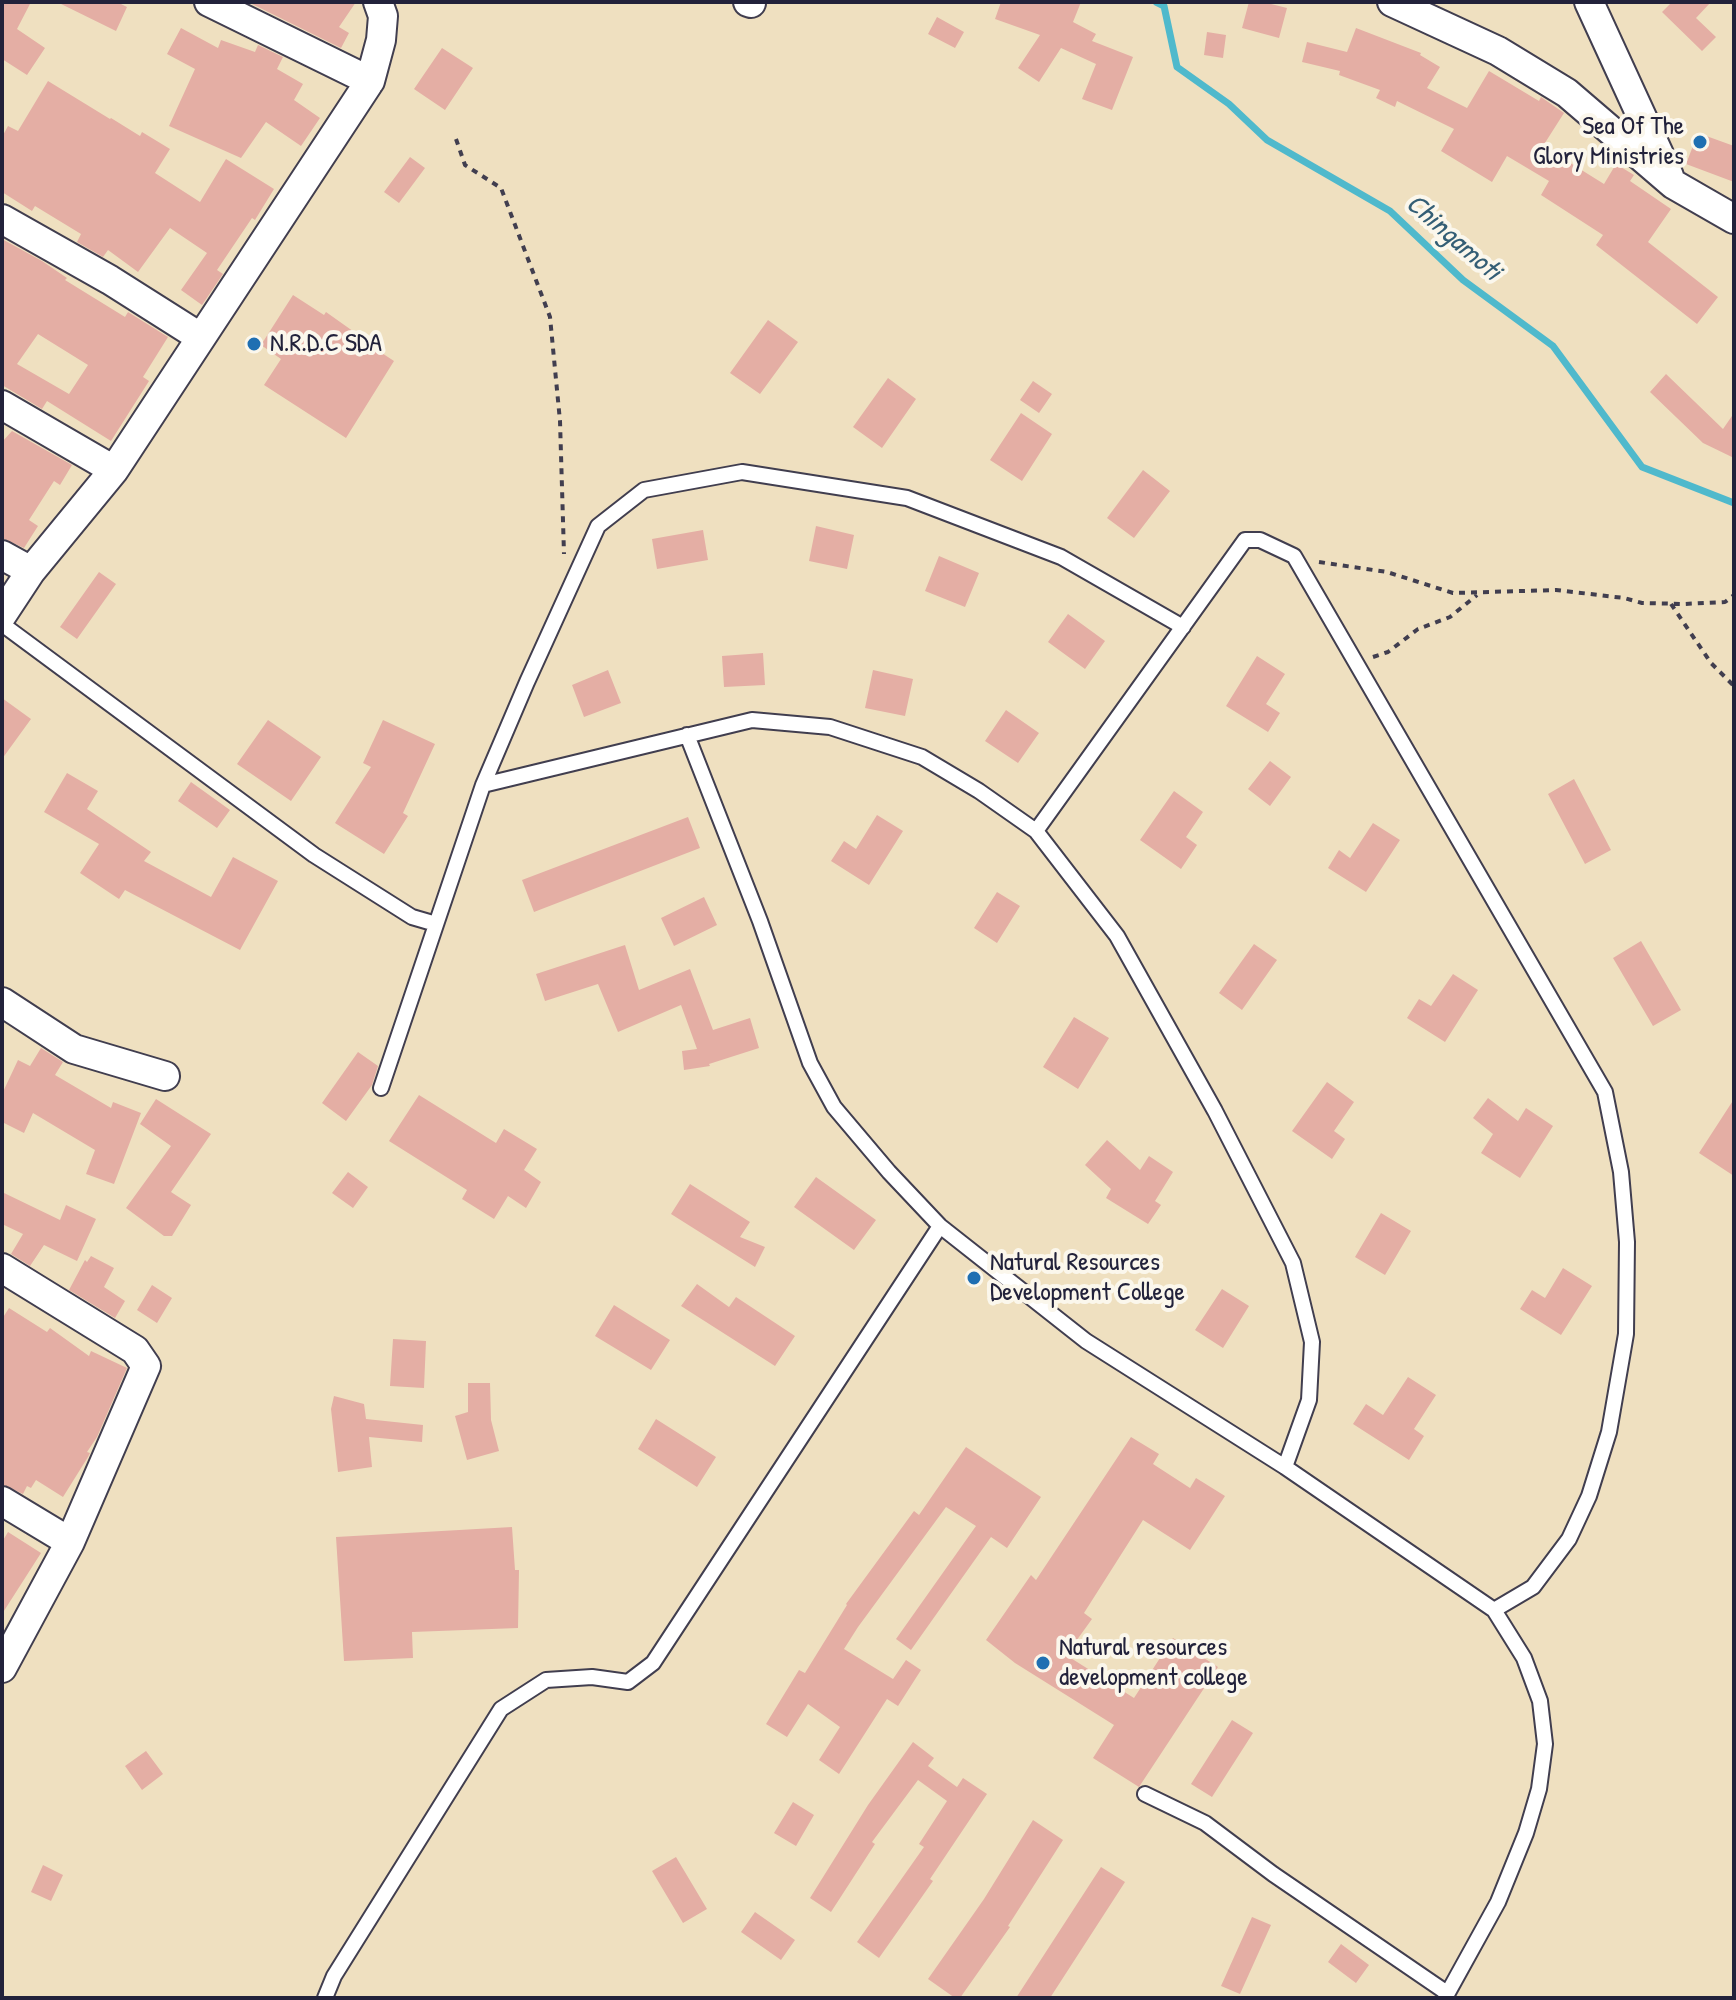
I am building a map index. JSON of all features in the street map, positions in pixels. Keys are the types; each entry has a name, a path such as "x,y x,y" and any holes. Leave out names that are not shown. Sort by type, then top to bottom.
{"street":[{"path":"209,2 370,81"},
{"path":"2,615 31,571 114,470 370,81 381,40 383,16 378,2"},
{"path":"1392,2 1498,51 1567,93 1673,184 1734,219"},
{"path":"1589,2 1673,184"},
{"path":"2,219 110,280 200,337"},
{"path":"2,405 114,470"},
{"path":"2,555 31,571"},
{"path":"2,1002 74,1049 165,1076"},
{"path":"2,1268 135,1350 146,1366 70,1542 2,1668"},
{"path":"2,1501 70,1542"}],"lane":[{"path":"381,1088 483,785 598,526 644,490 742,472 907,498 1061,557 1183,627"},
{"path":"1036,831 1245,540 1260,540 1294,556 1605,1092 1621,1172 1627,1242 1626,1334 1609,1432 1589,1496 1569,1539 1533,1587 1494,1610"},
{"path":"2,624 314,855 412,917 436,924"},
{"path":"483,785 752,720 830,727 922,757 979,791 1036,831 1117,936 1215,1111 1293,1263 1312,1342 1309,1400 1285,1467"},
{"path":"687,735 760,921 810,1063 834,1107 889,1172 940,1226 1086,1341 1285,1467 1494,1610 1524,1658 1540,1701 1545,1744 1526,1833 1498,1902 1446,1995 1205,1823 1145,1794"},
{"path":"325,1998 334,1976 501,1709 546,1680 592,1677 628,1682 653,1663 940,1226"}],"path":[{"path":"456,139 465,165 501,188 550,317 560,421 567,595"},
{"path":"1294,556 1387,572 1453,593 1556,590 1612,596 1642,603 1671,604 1725,602 1734,595"},
{"path":"1354,660 1388,652 1408,635 1450,617 1479,593"},
{"path":"1671,604 1711,663 1734,686"}],"building":[{"path":"2,2 31,2 17,29 45,48 27,75 2,59"},
{"path":"57,2 117,2 127,7 116,31"},
{"path":"248,2 356,2 339,27 349,33 341,48"},
{"path":"1001,2 1081,2 1073,22 1096,34 1092,41 1133,57 1112,110 1082,99 1096,64 1061,48 1039,82 1018,68 1040,35 995,19"},
{"path":"1249,2 1287,8 1279,38 1242,28"},
{"path":"1672,2 1711,2 1696,18 1716,37 1702,51 1662,12"},
{"path":"937,17 964,32 955,48 928,34"},
{"path":"181,28 218,48 221,40 255,52 258,45 283,57 277,69 303,84 294,100 320,118 301,146 266,122 241,158 169,126 195,69 167,54"},
{"path":"1356,28 1421,53 1440,67 1427,88 1467,108 1489,71 1539,101 1541,97 1564,113 1543,146 1604,184 1616,164 1634,175 1630,181 1671,209 1648,242 1718,297 1697,324 1596,245 1603,235 1541,195 1549,181 1507,156 1492,182 1441,151 1454,129 1397,101 1395,107 1376,98 1380,90 1339,75 1340,71 1302,62 1307,42 1347,52"},
{"path":"1207,32 1226,35 1223,58 1204,55"},
{"path":"442,48 473,68 445,110 414,89"},
{"path":"48,81 140,136 142,132 170,149 155,173 200,202 226,159 274,189 217,270 223,274 202,305 181,290 207,253 170,228 138,272 108,250 103,257 77,242 81,234 35,206 32,211 2,192 2,137 8,126 18,131"},
{"path":"1698,133 1734,146 1734,182 1686,164"},
{"path":"410,157 425,168 399,203 384,192"},
{"path":"2,239 42,261 67,278 65,280 125,317 128,312 168,337 143,377 149,381 111,441 47,401 42,409 2,385","holes":["38,334 88,365 69,394 17,364"]},
{"path":"293,295 324,315 326,312 394,361 346,438 264,385 281,359 261,345"},
{"path":"768,320 798,342 760,394 730,373"},
{"path":"1666,374 1723,429 1734,413 1734,458 1703,443 1650,392"},
{"path":"888,378 916,399 882,448 853,427"},
{"path":"1033,381 1052,394 1039,413 1020,400"},
{"path":"1021,413 1052,434 1022,481 990,460"},
{"path":"12,431 72,465 60,485 54,481 29,520 38,526 24,548 2,538 2,442"},
{"path":"1143,470 1170,491 1134,538 1107,518"},
{"path":"816,526 854,535 847,569 809,561"},
{"path":"703,530 708,560 657,569 652,539"},
{"path":"939,556 979,573 965,607 925,591"},
{"path":"99,572 116,584 77,639 60,627"},
{"path":"1068,614 1105,641 1085,669 1048,642"},
{"path":"763,653 765,685 724,687 722,656"},
{"path":"1257,656 1285,674 1266,704 1280,713 1268,732 1226,706"},
{"path":"608,670 621,703 584,717 572,685"},
{"path":"873,670 913,679 905,716 865,708"},
{"path":"2,698 31,719 2,759"},
{"path":"1006,710 1039,733 1018,763 985,741"},
{"path":"268,720 321,757 291,801 237,764"},
{"path":"383,720 435,744 403,813 408,816 384,854 335,823 371,767 363,763"},
{"path":"1270,761 1291,777 1270,806 1248,789"},
{"path":"67,773 98,791 87,809 151,852 144,861 211,897 233,857 278,881 240,950 125,890 119,899 80,873 99,844 44,812"},
{"path":"1574,779 1611,850 1585,864 1548,794"},
{"path":"191,782 230,810 217,828 178,801"},
{"path":"1174,791 1203,812 1186,837 1197,845 1181,869 1140,840"},
{"path":"877,815 903,831 869,885 831,861 844,841 856,849"},
{"path":"688,817 700,848 534,912 522,880"},
{"path":"1373,823 1400,840 1366,892 1328,868 1339,850 1350,858"},
{"path":"997,892 1020,906 997,943 974,928"},
{"path":"704,897 717,925 674,946 661,918"},
{"path":"1641,941 1681,1010 1653,1026 1613,958"},
{"path":"1254,944 1277,960 1242,1010 1219,993"},
{"path":"625,945 639,990 690,969 713,1030 750,1018 759,1048 710,1066 684,1070 682,1051 697,1049 681,1005 618,1032 598,984 545,1001 536,974"},
{"path":"1453,974 1478,990 1445,1042 1407,1018 1419,999 1431,1006"},
{"path":"1074,1017 1109,1038 1078,1089 1043,1067"},
{"path":"41,1048 63,1062 55,1075 111,1108 113,1102 141,1113 114,1184 86,1174 95,1150 33,1113 24,1133 2,1122 2,1094 18,1060 30,1066"},
{"path":"358,1052 378,1066 372,1085 346,1121 322,1103"},
{"path":"1327,1082 1354,1102 1334,1131 1345,1139 1332,1159 1292,1131"},
{"path":"419,1095 496,1143 504,1129 537,1149 524,1170 541,1182 526,1208 508,1196 494,1219 462,1199 467,1190 389,1141"},
{"path":"1488,1098 1518,1121 1526,1108 1553,1126 1520,1178 1481,1153 1493,1134 1473,1118"},
{"path":"156,1099 211,1134 171,1192 191,1205 172,1236 164,1236 126,1208 171,1146 140,1124"},
{"path":"1734,1099 1734,1176 1699,1153"},
{"path":"1107,1140 1140,1170 1149,1156 1173,1172 1155,1201 1161,1205 1148,1224 1106,1198 1111,1189 1085,1165"},
{"path":"348,1172 368,1187 353,1208 332,1193"},
{"path":"816,1177 876,1220 854,1250 794,1207"},
{"path":"690,1184 750,1222 740,1237 765,1247 755,1267 671,1214"},
{"path":"2,1192 60,1220 66,1205 96,1219 77,1261 44,1245 30,1266 11,1254 23,1234 2,1224"},
{"path":"1381,1213 1411,1231 1385,1275 1355,1257"},
{"path":"91,1256 114,1268 104,1287 125,1301 115,1318 69,1290 85,1260 87,1262"},
{"path":"1563,1268 1592,1286 1561,1335 1520,1309 1532,1290 1545,1298"},
{"path":"697,1284 729,1307 736,1297 795,1336 775,1366 681,1306"},
{"path":"152,1285 172,1298 157,1323 137,1310"},
{"path":"1222,1289 1249,1306 1223,1348 1195,1330"},
{"path":"614,1305 670,1340 651,1370 595,1336"},
{"path":"9,1308 47,1332 50,1328 89,1356 91,1351 127,1368 97,1437 87,1452 90,1453 63,1497 36,1480 31,1488 27,1486 23,1494 2,1484 2,1319"},
{"path":"393,1339 426,1341 424,1388 390,1386"},
{"path":"1408,1377 1436,1395 1414,1429 1424,1436 1409,1460 1353,1424 1366,1404 1383,1415"},
{"path":"468,1383 490,1383 491,1420 499,1451 467,1460 455,1416 468,1412"},
{"path":"334,1396 364,1404 366,1419 423,1425 422,1442 369,1437 372,1467 338,1472 331,1409"},
{"path":"656,1419 716,1457 697,1487 638,1449"},
{"path":"1131,1437 1159,1454 1153,1464 1190,1488 1196,1478 1225,1496 1190,1550 1143,1520 1084,1613 1092,1619 1066,1655 1134,1698 1173,1638 1218,1667 1139,1787 1093,1758 1114,1725 1015,1663 986,1640 1031,1575 1036,1580"},
{"path":"966,1447 1041,1497 1007,1548 991,1537 911,1650 896,1639 976,1526 946,1507 858,1627 844,1649 893,1679 906,1660 921,1670 898,1706 887,1699 839,1774 819,1760 840,1727 808,1704 787,1737 766,1724 799,1670 805,1673 846,1604 914,1511 919,1515"},
{"path":"512,1527 515,1570 519,1570 518,1628 412,1632 413,1658 344,1661 336,1537"},
{"path":"8,1532 41,1553 2,1614 2,1542"},
{"path":"1232,1720 1253,1733 1212,1797 1191,1784"},
{"path":"913,1742 934,1758 928,1766 957,1787 963,1778 987,1794 930,1879 933,1881 879,1958 857,1942 924,1847 919,1844 947,1801 918,1780 872,1842 875,1844 831,1912 810,1898 868,1805"},
{"path":"146,1751 163,1774 142,1790 125,1766"},
{"path":"793,1802 814,1815 796,1846 774,1833"},
{"path":"1033,1820 1063,1840 1010,1927 960,1998 955,1998 928,1979 984,1899"},
{"path":"676,1857 707,1909 683,1923 652,1871"},
{"path":"43,1865 63,1875 51,1901 31,1892"},
{"path":"1101,1867 1125,1882 1050,1998 1016,1998"},
{"path":"755,1912 795,1940 781,1960 741,1932"},
{"path":"1252,1917 1271,1925 1240,1994 1221,1986"},
{"path":"1341,1944 1369,1965 1356,1983 1328,1962"}],"waterway":[{"name":"Chingamoti","path":"1156,2 1164,6 1177,67 1229,104 1267,140 1390,211 1463,280 1553,346 1642,467 1734,503"}],"place":[{"name":"Sea Of The Glory Ministries","path":"1700,142"},
{"name":"N.R.D.C SDA","path":"254,344"},
{"name":"Natural Resources Development College","path":"974,1278"},
{"name":"Natural resources development college","path":"1043,1663"}]}
